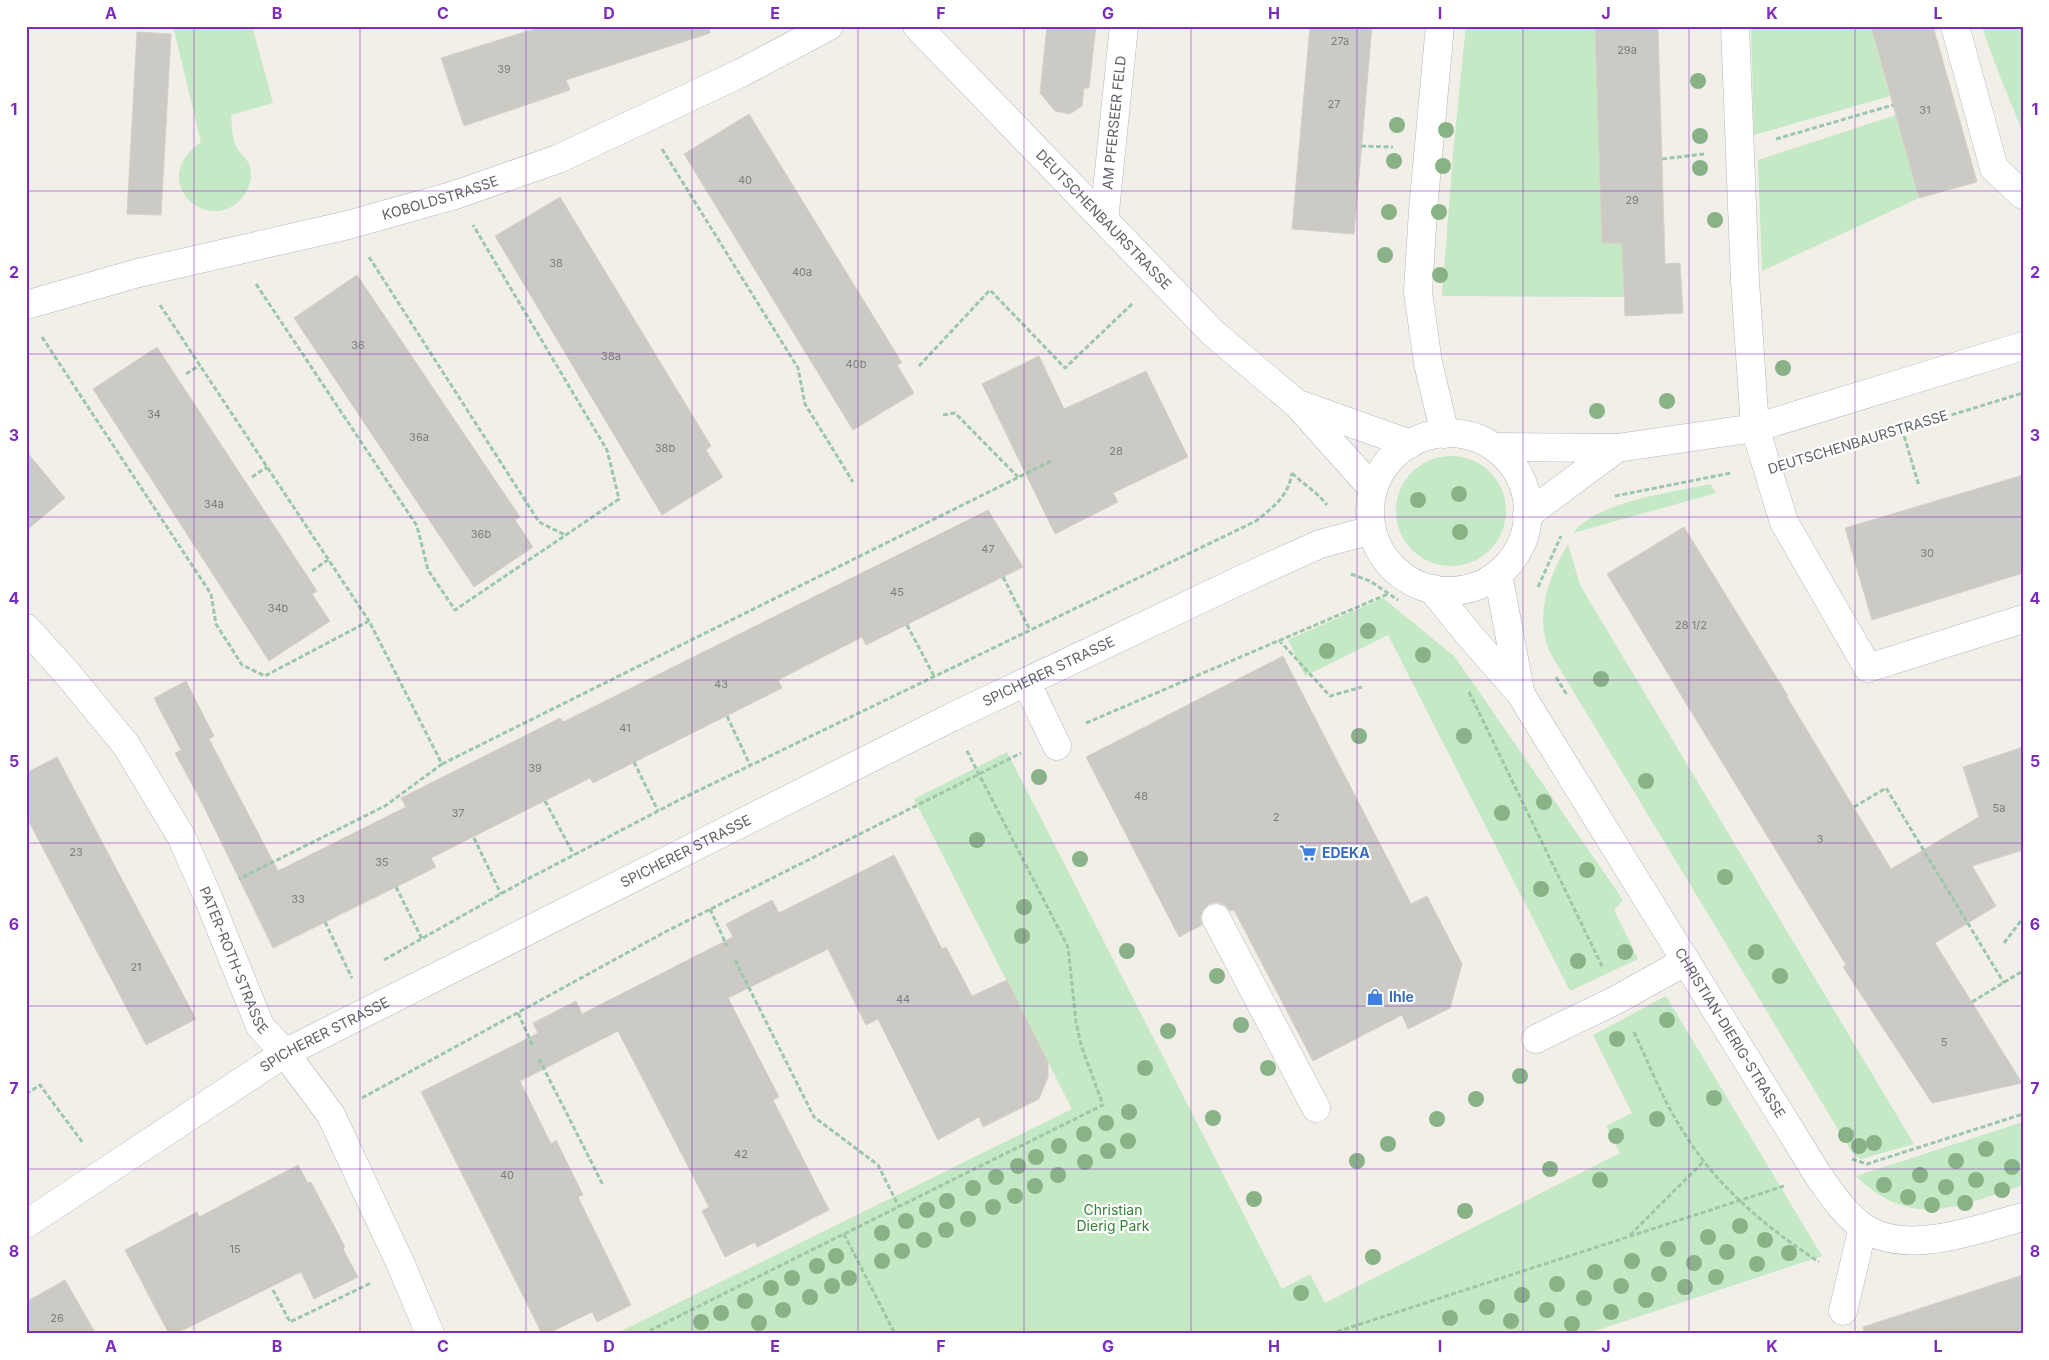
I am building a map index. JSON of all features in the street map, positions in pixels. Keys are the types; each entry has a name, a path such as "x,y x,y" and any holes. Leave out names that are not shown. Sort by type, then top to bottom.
{"street":[{"name":"KOBOLDSTRASSE","path":"26,305 138,273 348,225 455,194 558,159 741,74 829,26"},
{"name":"DEUTSCHENBAURSTRASSE","path":"917,26 1213,333 1297,404 1373,489"},
{"name":"AM PFERSEER FELD","path":"1104,220 1124,26"},
{"path":"1440,26 1423,210 1418,292 1428,363 1445,434"},
{"path":"1735,26 1745,281 1755,428 1784,522 1868,668 2023,618"},
{"path":"1955,26 1994,168 2023,195"},
{"path":"1494,447 1616,448 1755,428 2023,346"},
{"name":"DEUTSCHENBAURSTRASSE","path":"1297,404 1410,444"},
{"path":"1445,434 1463,435 1494,447 1507,459 1523,485 1526,498 1527,516 1525,532 1519,549 1509,564 1498,574 1476,586 1458,591 1432,589 1408,580 1394,569 1383,556 1372,530 1370,516 1373,489 1386,465 1398,452 1410,444 1429,436 1445,434"},
{"path":"1527,516 1616,448"},
{"name":"SPICHERER STRASSE","path":"26,1224 285,1053 950,718 1320,544 1372,530"},
{"name":"CHRISTIAN-DIERIG-STRASSE","path":"1498,574 1520,693"},
{"name":"CHRISTIAN-DIERIG-STRASSE","path":"1432,589 1520,693 1818,1174 1838,1203 1863,1227 1887,1237 1924,1241 2023,1217"},
{"name":"PATER-ROTH-STRASSE","path":"26,628 66,672 126,745 181,836 260,1026 285,1053 331,1115 402,1267 430,1334"},
{"path":"1026,682 1055,742"},
{"path":"1216,918 1316,1108"},
{"path":"1536,1039 1618,999 1686,961"},
{"path":"1843,1311 1863,1227"}],"path":[{"path":"1662,159 1740,150 1893,105"},
{"path":"643,118 798,368 805,404 854,482"},
{"path":"235,252 417,526 428,570 455,610 619,499 606,450 455,194"},
{"path":"348,225 540,522 565,535"},
{"path":"138,273 370,621 442,764"},
{"path":"919,366 990,290 1065,368 1136,300"},
{"path":"37,330 211,594 216,624 242,664 265,676 370,621"},
{"path":"186,374 200,365"},
{"name":"DEUTSCHENBAURSTRASSE","path":"1607,499 1725,473 1769,471 2023,393"},
{"path":"943,415 955,413 1018,477"},
{"path":"1902,429 1920,486"},
{"path":"207,895 385,806 442,764 1051,461"},
{"path":"252,477 267,467"},
{"path":"383,961 501,894 658,811 1256,521 1282,499 1290,485 1292,473 1304,485 1320,495 1328,505 1335,519 1339,538"},
{"path":"1538,588 1564,530"},
{"path":"312,572 329,560"},
{"path":"1003,577 1030,630"},
{"path":"331,1115 710,909 978,774 1055,742 1279,640 1388,594 1401,602"},
{"path":"907,625 934,676"},
{"path":"1279,640 1330,696 1362,687"},
{"path":"1555,676 1570,701"},
{"path":"1468,690 1680,1127 1704,1161 1738,1201 1794,1245 1822,1264 1851,1277"},
{"path":"727,716 750,765"},
{"path":"643,1334 1103,1105 1081,1045 1076,1022 1068,947 950,718"},
{"path":"634,762 658,811"},
{"path":"1854,807 1886,788 2004,983"},
{"path":"545,801 574,855"},
{"path":"474,838 501,894"},
{"path":"396,887 422,939"},
{"path":"710,909 727,946"},
{"path":"2004,943 2023,918"},
{"path":"325,922 352,978"},
{"path":"735,960 814,1117 878,1165 899,1207"},
{"path":"1972,1002 2021,972"},
{"path":"344,983 360,974"},
{"path":"518,1013 533,1046"},
{"path":"539,1059 604,1185"},
{"path":"26,1094 40,1085 104,1172"},
{"path":"1850,1158 1867,1164 2023,1114"},
{"path":"1630,1235 1704,1161"},
{"path":"1330,1334 1818,1174"},
{"path":"844,1234 895,1334"},
{"path":"273,1290 290,1322 402,1267"}],"green space":[{"path":"173,26 252,26 273,103 231,115 235,143 250,165 251,179 240,200 227,209 212,211 199,207 187,199 180,187 179,172 186,157 201,142"},
{"path":"1466,26 1595,26 1602,243 1664,242 1665,264 1623,265 1624,297 1442,296 1453,154"},
{"path":"1751,26 1871,26 1890,96 1754,135"},
{"path":"1982,26 2023,26 2023,133 1996,66"},
{"path":"1896,115 1919,198 1762,271 1758,160"},
{"path":"1451,456 1472,460 1490,472 1502,490 1506,511 1502,532 1490,550 1472,562 1451,566 1430,562 1412,550 1400,532 1396,511 1400,490 1412,472 1430,460"},
{"path":"1710,484 1716,493 1573,533 1584,522 1599,513 1617,506 1656,495"},
{"path":"1568,544 1580,585 1914,1144 1861,1159 1853,1154 1553,657 1547,645 1543,616 1551,579"},
{"path":"1383,598 1455,657 1623,900 1614,910 1638,959 1570,991 1388,635 1305,676 1288,640"},
{"name":"Christian Dierig Park","path":"1007,752 1282,1289 1310,1274 1325,1303 1620,1153 1606,1126 1632,1113 1593,1035 1666,996 1822,1256 1586,1334 615,1334 1072,1109 914,799"},
{"path":"2023,1122 2023,1185 1977,1200 1936,1209 1916,1209 1897,1204 1877,1193 1856,1176"}],"building":[{"path":"544,26 709,26 710,33 566,80 570,90 464,126 441,58"},
{"path":"1047,26 1096,26 1089,88 1084,88 1082,106 1070,114 1055,111 1040,93"},
{"path":"1310,26 1372,26 1354,234 1292,229"},
{"path":"1595,26 1658,26 1665,264 1680,263 1683,313 1625,316 1622,243 1602,243"},
{"path":"1871,26 1933,26 1977,182 1919,198"},
{"path":"137,32 171,34 161,215 127,214"},
{"path":"749,114 902,363 897,365 914,393 853,430 684,154"},
{"path":"560,197 711,446 706,450 723,477 662,515 495,236"},
{"path":"357,275 520,517 515,520 533,547 474,587 294,318"},
{"path":"157,347 317,591 312,594 330,621 269,661 93,389"},
{"path":"1039,356 1064,409 1146,371 1188,457 1113,493 1118,502 1055,534 982,384"},
{"path":"26,451 65,498 26,531"},
{"path":"2023,475 2023,573 1872,620 1845,528"},
{"path":"988,510 1023,567 866,645 862,637 778,680 782,688 593,783 590,778 431,858 436,867 273,948 202,803 175,753 181,750 154,698 186,681 214,736 209,739 278,871 406,807 401,798 560,718 563,722"},
{"path":"1684,527 1891,869 1979,817 1963,767 2023,747 2023,850 1972,866 1996,906 1935,943 2022,1083 1932,1103 1843,967 1846,965 1607,574"},
{"path":"1283,656 1411,904 1427,896 1462,964 1450,1008 1408,1029 1402,1015 1313,1061 1234,910 1230,911 1225,905 1217,902 1209,904 1203,910 1200,918 1202,925 1179,937 1086,757"},
{"path":"57,757 196,1019 146,1045 26,816 26,773"},
{"path":"894,855 942,949 946,947 972,996 1007,980 1048,1062 1048,1077 1039,1099 983,1127 979,1117 938,1140 878,1019 866,1025 828,949 728,998 779,1097 773,1100 829,1210 757,1247 755,1242 725,1257 702,1211 709,1207 618,1031 520,1081 551,1144 556,1140 583,1195 578,1197 631,1305 597,1322 592,1312 547,1334 542,1334 421,1092 538,1033 533,1023 576,1001 582,1014 733,937 726,924 772,900 779,913"},
{"path":"298,1165 308,1183 311,1182 345,1247 343,1249 358,1277 314,1299 301,1272 175,1334 169,1334 125,1250 197,1212 199,1217"},
{"path":"2023,1275 2023,1334 1864,1334 1863,1327"},
{"path":"65,1280 96,1334 26,1334 26,1302"}],"place":[{"name":"EDEKA","path":"1308,853"},
{"name":"Ihle","path":"1375,997"}]}
